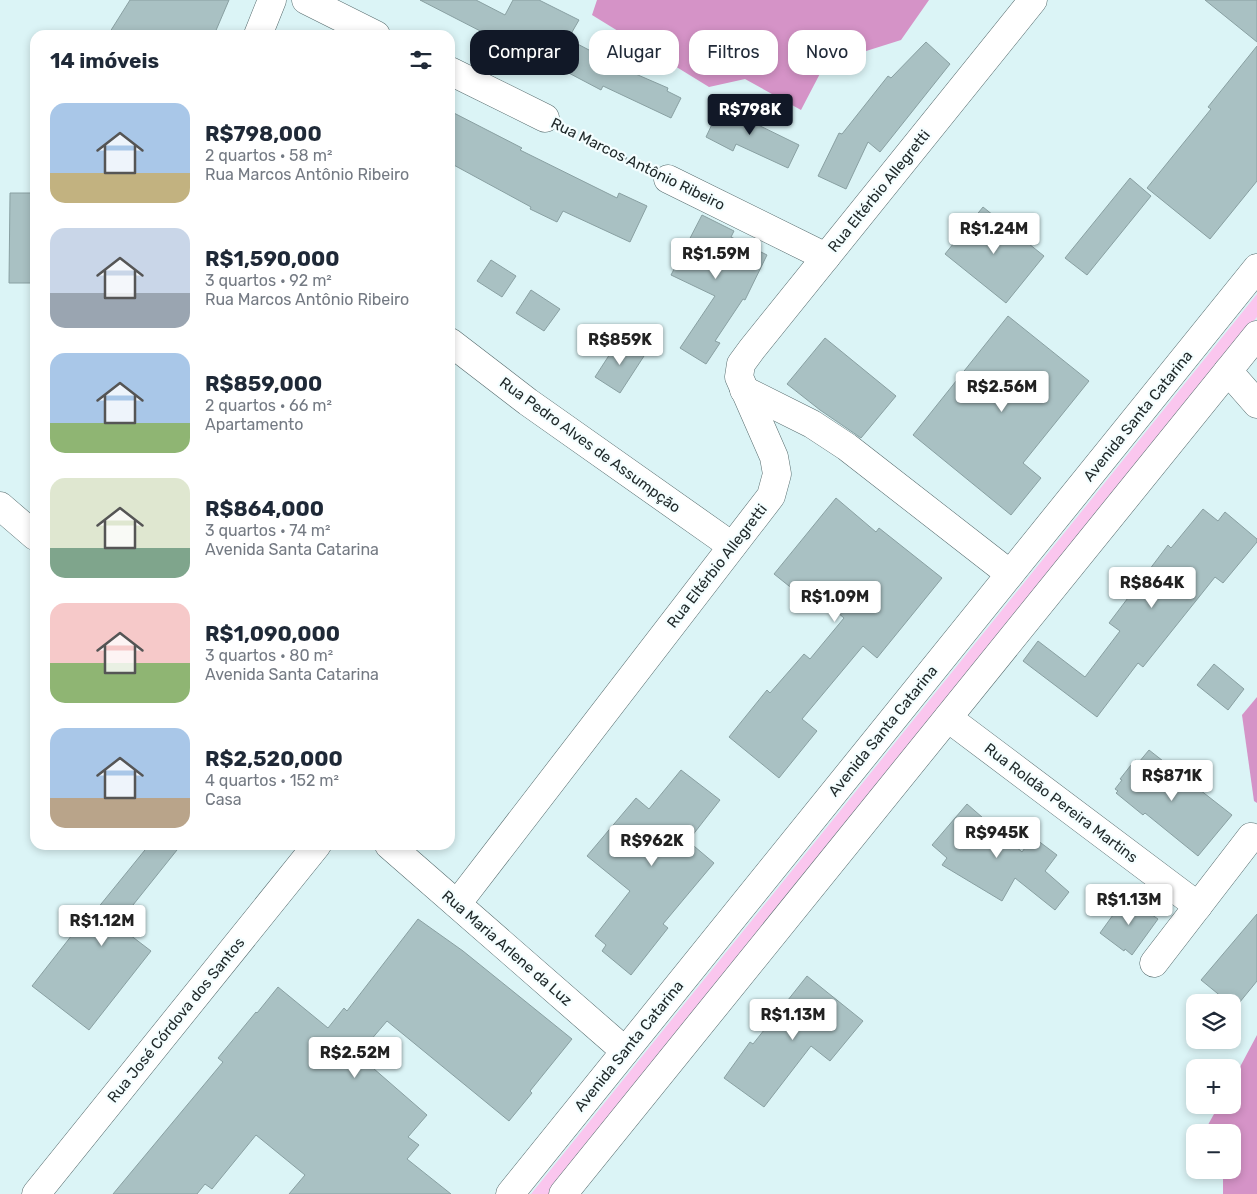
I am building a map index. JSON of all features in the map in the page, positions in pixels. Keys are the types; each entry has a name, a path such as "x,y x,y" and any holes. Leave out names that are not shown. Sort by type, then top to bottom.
{"street":[{"path":"260,30 272,0"},
{"path":"306,0 366,30"},
{"name":"Rua Eltérbio Allegretti","path":"457,904 771,496 777,474 774,457 739,377 741,364 1033,0"},
{"name":"Rua Marcos Antônio Ribeiro","path":"455,73 545,118"},
{"name":"Rua Marcos Antônio Ribeiro","path":"668,180 826,257"},
{"name":"Avenida Santa Catarina","path":"510,1194 1257,268"},
{"path":"563,1194 1257,335"},
{"name":"Rua Pedro Alves de Assumpção","path":"455,346 528,402 732,546"},
{"path":"1228,371 1257,404"},
{"path":"744,390 812,424 840,443 1010,574"},
{"path":"0,506 30,532"},
{"name":"Rua Roldão Pereira Martins","path":"948,718 1198,906"},
{"path":"1154,963 1251,838"},
{"name":"Rua José Córdova dos Santos","path":"36,1194 313,850"},
{"name":"Rua Maria Arlene da Luz","path":"395,850 626,1051"}],"path":[{"name":"Rua Marcos Antônio Ribeiro","path":"545,118 668,180"}],"shaded area":[{"path":"597,0 929,0 901,40 866,51 866,30 788,30 788,75 819,75 801,110 745,79 709,87 690,75 778,75 778,30 689,30 689,75 679,69 679,30 616,30 592,15"},
{"path":"1257,294 1257,317 550,1194 531,1194"},
{"path":"1257,697 1257,803 1254,801 1242,715"},
{"path":"1257,1035 1257,1194 1223,1194 1223,1179 1241,1179 1241,1124 1208,1124 1214,1114 1241,1114 1241,1065"}],"building":[{"path":"130,0 229,0 216,30 111,30"},
{"path":"420,0 476,0 505,15 513,0 539,0 579,20 573,30 478,30"},
{"path":"1205,0 1257,0 1257,42"},
{"path":"926,42 950,64 880,152 868,142 846,189 818,176 839,133 842,134 888,76 891,78"},
{"path":"579,45 589,50 589,75 638,75 668,88 667,91 681,98 671,118 603,86 601,90 573,75 579,75"},
{"path":"1257,46 1257,181 1210,239 1147,188 1211,109 1208,107"},
{"path":"722,103 754,118 752,122 799,145 788,168 736,144 733,151 706,137"},
{"path":"455,114 522,148 520,150 617,198 619,193 647,206 630,242 563,211 557,222 530,209 531,207 455,166"},
{"path":"1130,178 1151,196 1087,275 1065,258"},
{"path":"10,193 30,193 30,283 9,283"},
{"path":"983,207 1044,256 1006,303 945,254"},
{"path":"702,215 734,231 731,237 767,255 745,300 743,299 715,341 720,343 706,364 680,348 715,296 671,275"},
{"path":"491,260 516,276 502,297 477,281"},
{"path":"531,290 560,309 544,331 516,313"},
{"path":"1008,316 1089,381 1023,463 1041,478 1011,515 913,435"},
{"path":"825,338 896,396 861,438 820,410 787,384"},
{"path":"619,340 644,356 620,393 595,377"},
{"path":"836,498 876,532 879,528 942,578 877,658 863,646 802,719 817,731 779,778 729,737 767,690 770,693 804,654 810,659 844,618 806,586 799,594 774,574"},
{"path":"1203,509 1218,521 1225,512 1257,539 1257,542 1223,583 1215,577 1143,667 1138,663 1097,717 1023,661 1038,641 1085,677 1120,631 1109,623 1168,545 1171,548"},
{"path":"1214,664 1244,689 1228,710 1197,685"},
{"path":"1149,750 1232,815 1198,856 1145,813 1143,815 1116,793 1118,791 1115,789 1122,780 1120,779 1135,760 1139,762"},
{"path":"681,770 720,800 688,841 714,863 663,924 668,928 631,975 602,951 606,945 595,936 630,891 587,856 636,798 649,809"},
{"path":"967,804 1022,852 1033,837 1057,855 1045,871 1069,892 1055,910 1015,878 1002,901 942,865 947,858 932,845"},
{"path":"145,850 177,850 117,925 151,951 89,1030 32,986 94,907 97,909"},
{"path":"1126,897 1158,919 1132,955 1100,933"},
{"path":"1257,914 1257,981 1241,1001 1241,994 1218,994 1201,980"},
{"path":"418,919 463,951 572,1039 530,1091 532,1093 509,1121 387,1021 358,1055 427,1115 408,1137 419,1145 407,1159 451,1194 289,1194 305,1175 256,1135 212,1189 205,1184 197,1194 113,1194 223,1062 218,1058 278,987 328,1028 344,1008 347,1011"},
{"path":"807,976 863,1021 830,1061 811,1046 764,1107 724,1078 750,1042 753,1044"}]}
